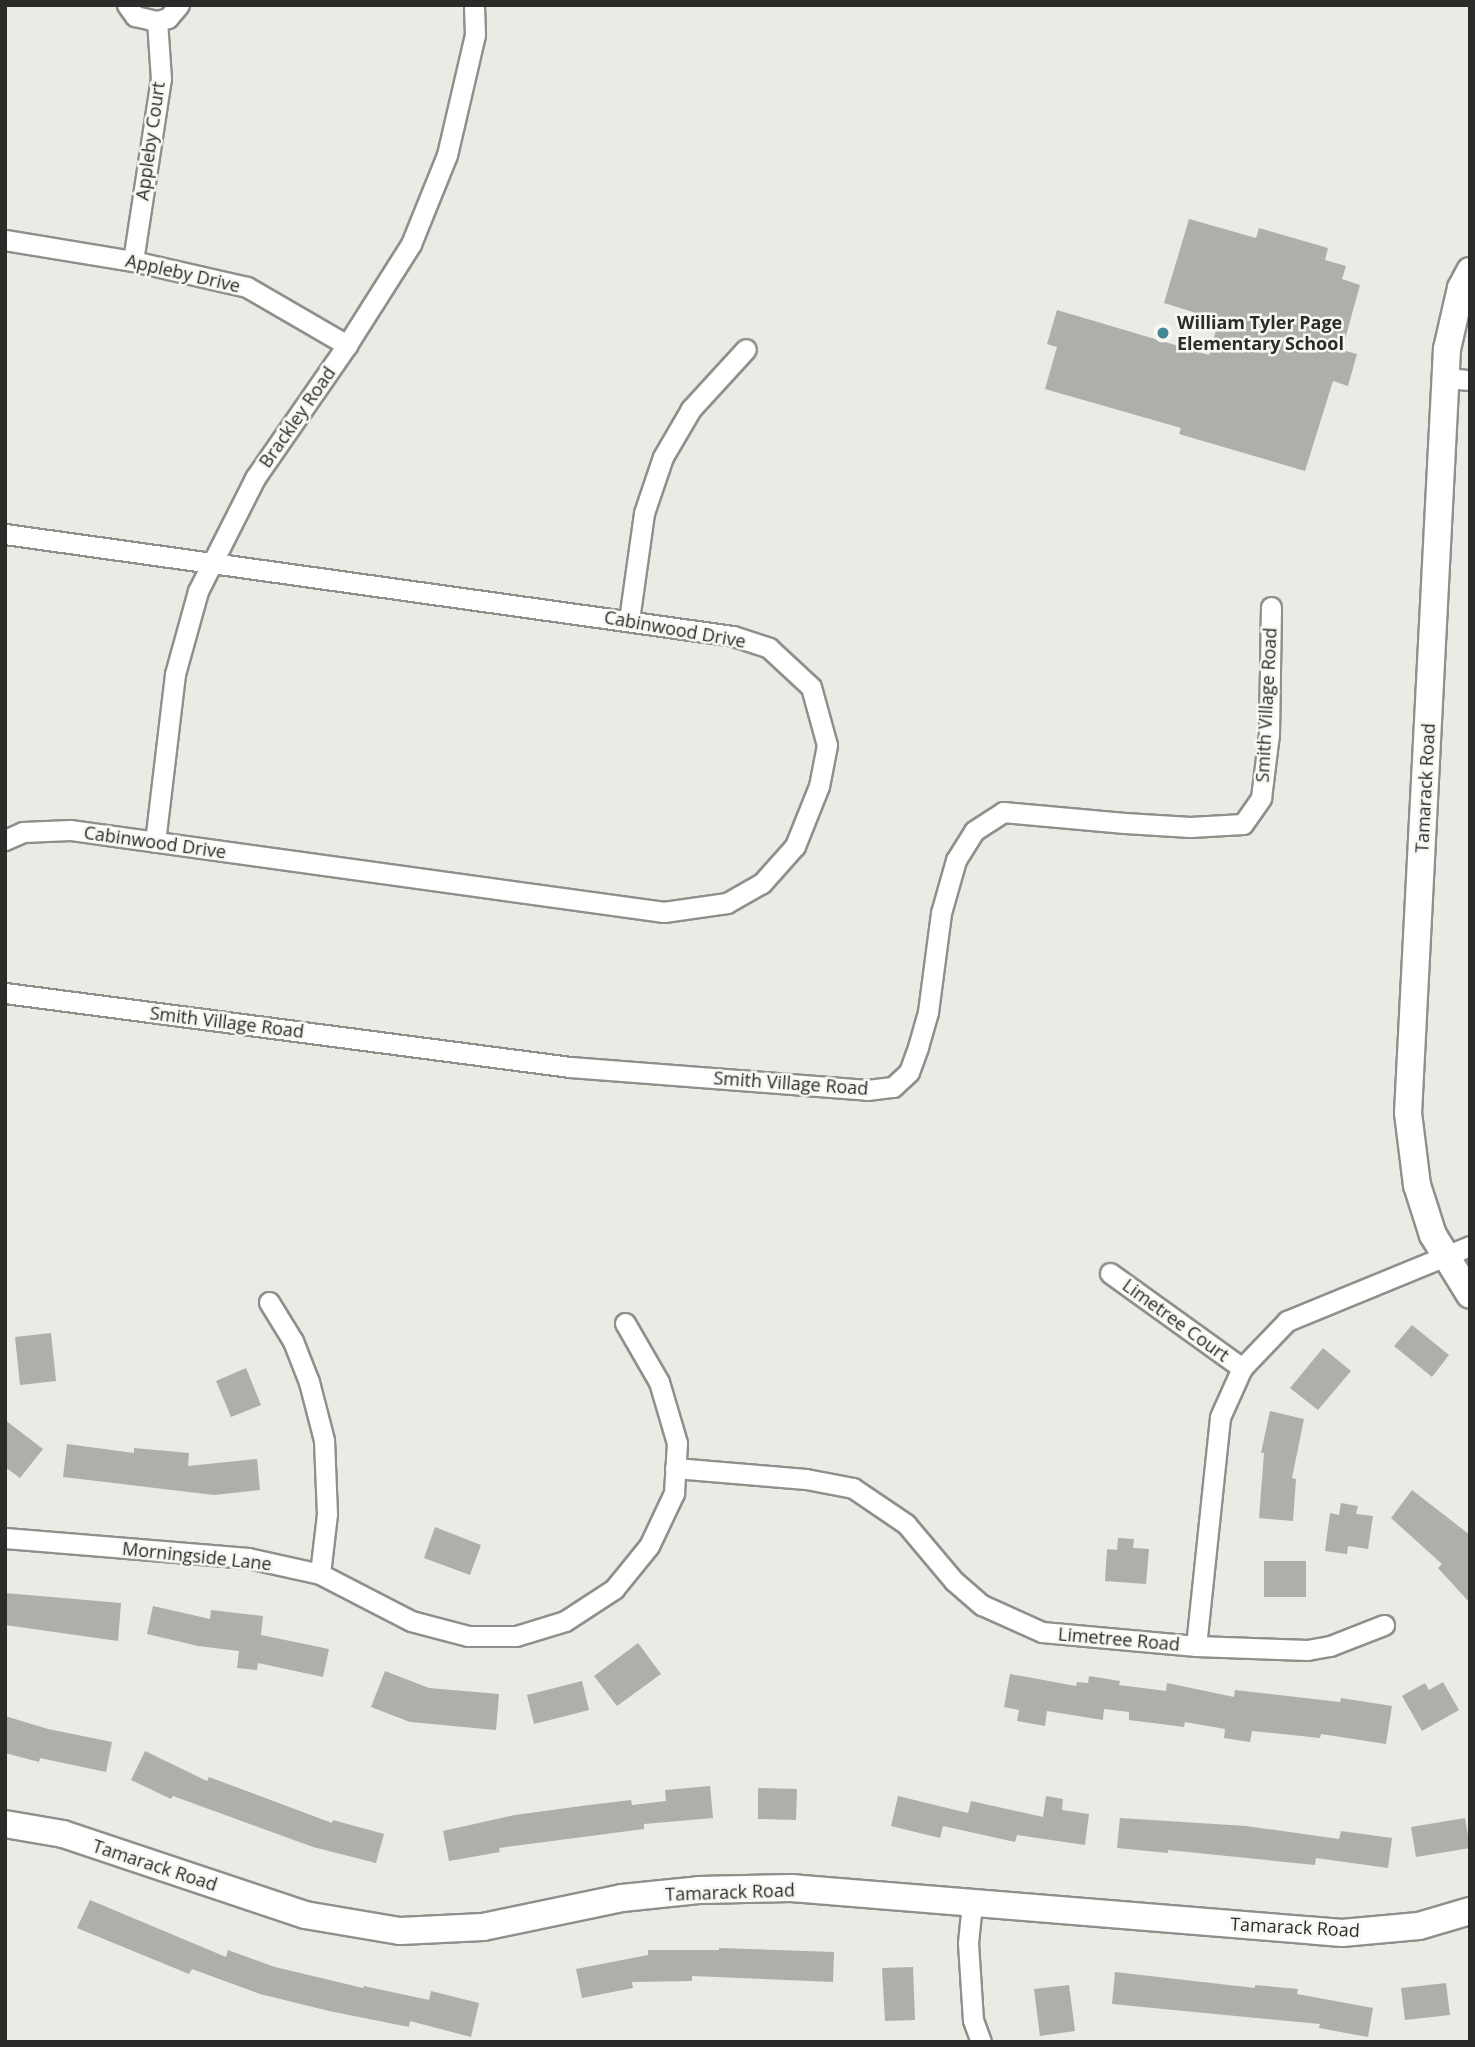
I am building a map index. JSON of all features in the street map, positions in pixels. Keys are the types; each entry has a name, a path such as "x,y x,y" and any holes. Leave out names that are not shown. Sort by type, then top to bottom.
{"street":[{"path":"127,5 135,16 157,21 168,18 179,5"},
{"name":"Brackley Road","path":"155,842 175,674 198,591 255,478 347,345 411,244 447,155 475,35 474,5"},
{"name":"Appleby Court","path":"132,261 161,79 157,21"},
{"name":"Appleby Drive","path":"5,240 132,261 247,286 347,345"},
{"name":"Tamarack Road","path":"1470,271 1461,288 1447,349 1458,379 1408,1113 1417,1185 1433,1235 1470,1295"},
{"path":"629,620 644,513 663,457 691,409 746,349"},
{"name":"Cabinwood Drive","path":"5,534 733,636 769,648 811,687 828,745 819,786 795,846 762,883 727,903 664,912 70,830 23,832 5,839"},
{"name":"Smith Village Road","path":"5,993 570,1067 867,1090 893,1087 909,1072 918,1047 928,1012 941,913 956,860 974,831 1003,812 1125,824 1190,827 1243,824 1261,798 1269,734 1271,607"},
{"name":"Limetree Road","path":"675,1468 806,1479 853,1488 906,1524 954,1581 982,1605 1009,1619 1042,1632 1196,1646 1220,1417 1242,1368 1287,1321 1470,1246"},
{"name":"Limetree Court","path":"1111,1273 1242,1368"},
{"path":"269,1302 293,1341 305,1372 324,1440 327,1514 320,1574"},
{"name":"Morningside Lane","path":"5,1538 248,1558 320,1574 411,1621 468,1636 516,1636 565,1622 614,1589 649,1546 674,1493 677,1443 659,1381 625,1323"},
{"path":"1196,1646 1307,1650 1330,1647 1384,1625"},
{"name":"Tamarack Road","path":"5,1824 62,1834 305,1915 400,1931 483,1927 622,1898 699,1890 791,1888 1342,1933 1419,1926 1470,1911"},
{"path":"972,1903 968,1943 973,2020 981,2042"}],"building":[{"path":"1189,219 1256,238 1259,228 1328,248 1325,260 1346,266 1342,279 1360,285 1342,350 1357,354 1348,386 1333,381 1305,471 1179,434 1181,428 1045,389 1057,347 1047,344 1057,310 1209,355 1219,320 1164,303"},
{"path":"1412,1325 1449,1355 1432,1377 1394,1346"},
{"path":"51,1333 56,1381 20,1385 15,1337"},
{"path":"1323,1348 1351,1371 1318,1410 1290,1388"},
{"path":"246,1368 261,1405 231,1417 216,1381"},
{"path":"1270,1411 1304,1419 1292,1478 1296,1479 1293,1521 1259,1518 1264,1453 1261,1453"},
{"path":"5,1420 43,1449 20,1478 5,1467"},
{"path":"67,1444 134,1453 134,1448 189,1453 188,1466 257,1459 260,1490 214,1495 63,1477"},
{"path":"1412,1490 1470,1535 1470,1603 1438,1568 1442,1564 1391,1518"},
{"path":"1341,1503 1358,1506 1356,1514 1373,1516 1368,1549 1348,1546 1347,1554 1325,1551 1330,1513 1339,1515"},
{"path":"435,1527 481,1545 470,1575 424,1558"},
{"path":"1118,1538 1134,1539 1133,1548 1149,1549 1146,1584 1105,1581 1107,1549 1117,1550"},
{"path":"1264,1561 1306,1561 1306,1597 1264,1597"},
{"path":"5,1593 121,1603 118,1641 5,1625"},
{"path":"153,1606 210,1619 211,1610 263,1616 261,1635 329,1649 323,1677 258,1663 257,1670 237,1668 239,1651 198,1646 147,1634"},
{"path":"638,1643 661,1674 617,1706 594,1676"},
{"path":"385,1671 429,1688 499,1694 496,1730 410,1722 371,1707"},
{"path":"1010,1674 1076,1686 1077,1682 1088,1683 1089,1676 1120,1681 1119,1685 1166,1691 1167,1683 1234,1697 1235,1690 1340,1702 1341,1698 1392,1706 1386,1744 1321,1734 1320,1738 1252,1731 1250,1742 1224,1738 1225,1729 1185,1722 1184,1727 1129,1720 1129,1712 1104,1709 1103,1720 1047,1711 1045,1726 1017,1721 1019,1710 1004,1707"},
{"path":"582,1681 589,1710 534,1724 527,1695"},
{"path":"1443,1682 1459,1710 1422,1731 1402,1696 1425,1683 1429,1690"},
{"path":"5,1716 48,1729 112,1742 106,1772 40,1758 39,1762 5,1753"},
{"path":"145,1751 207,1781 209,1777 332,1823 333,1820 384,1834 376,1863 313,1847 173,1796 171,1799 131,1780"},
{"path":"710,1786 713,1818 644,1824 644,1829 499,1848 500,1852 449,1861 443,1831 515,1815 589,1805 631,1800 632,1805 666,1801 665,1790"},
{"path":"758,1788 797,1789 796,1820 758,1819"},
{"path":"898,1796 968,1813 971,1801 1043,1817 1046,1796 1063,1799 1062,1810 1089,1814 1085,1845 1017,1835 1015,1842 943,1826 940,1838 891,1826"},
{"path":"1120,1818 1246,1826 1339,1839 1341,1831 1392,1838 1388,1868 1316,1858 1315,1865 1168,1850 1168,1853 1117,1848"},
{"path":"1465,1818 1470,1848 1416,1857 1411,1827"},
{"path":"90,1900 226,1957 228,1950 275,1967 363,1988 364,1986 429,2000 431,1991 479,2003 471,2037 410,2021 409,2027 329,2011 260,1994 192,1969 189,1974 77,1928"},
{"path":"719,1948 834,1952 833,1982 692,1976 692,1981 632,1982 633,1988 582,1998 576,1969 648,1955 648,1950"},
{"path":"913,1967 915,2020 885,2021 882,1968"},
{"path":"1115,1972 1255,1988 1255,1985 1298,1989 1297,1994 1373,2008 1368,2037 1319,2028 1320,2024 1112,2004"},
{"path":"1446,1983 1450,2015 1405,2020 1401,1988"},
{"path":"1069,1985 1075,2031 1040,2036 1034,1989"}],"place":[{"name":"William Tyler Page Elementary School","path":"1163,333"}]}
